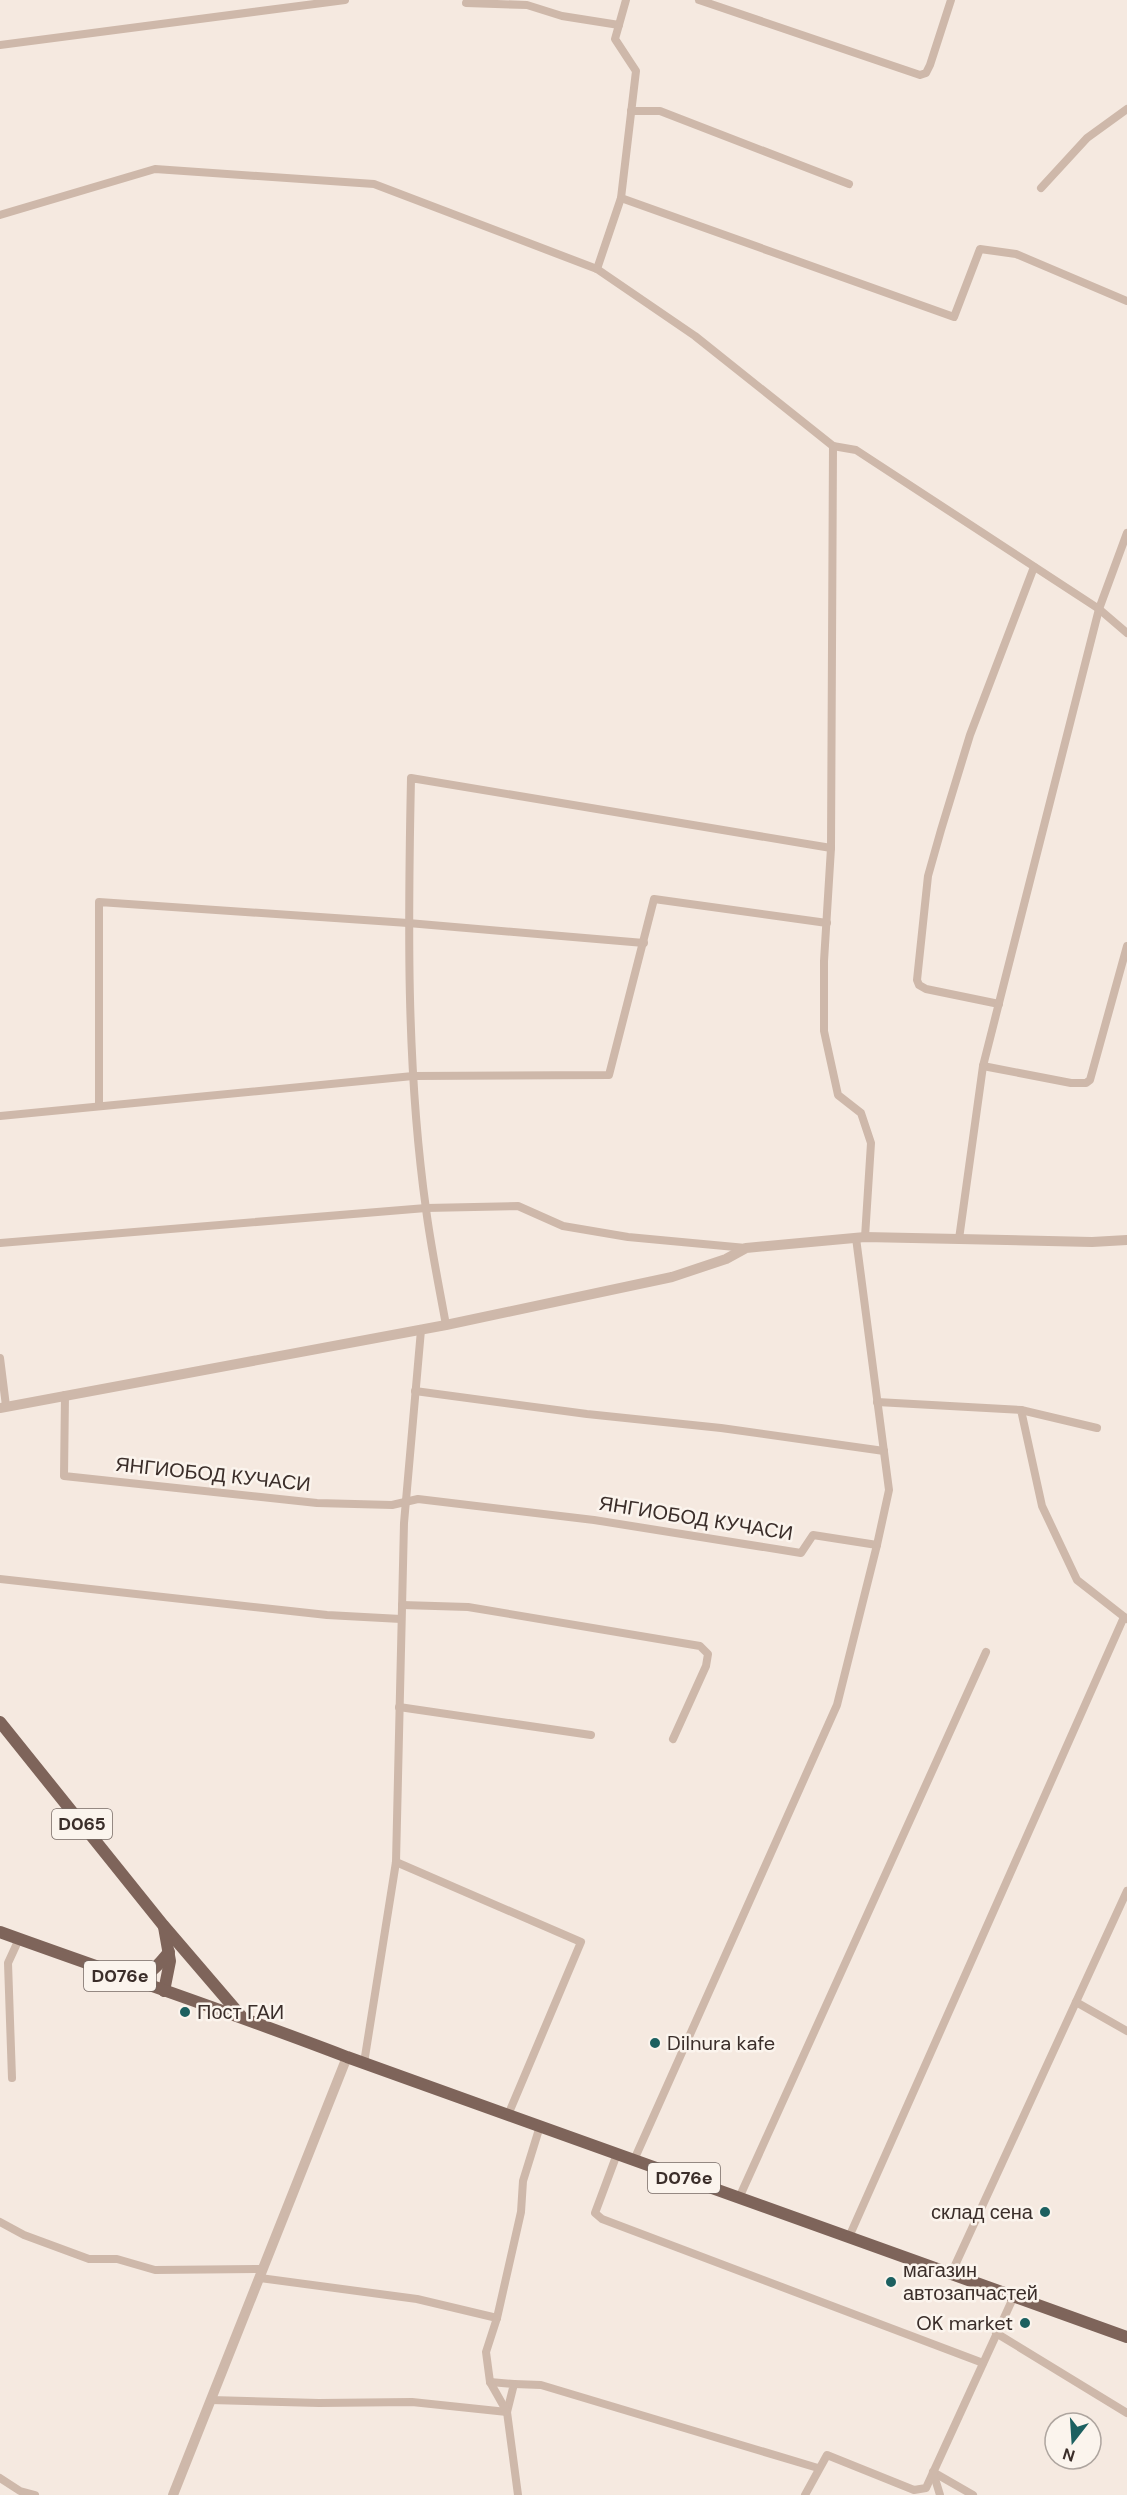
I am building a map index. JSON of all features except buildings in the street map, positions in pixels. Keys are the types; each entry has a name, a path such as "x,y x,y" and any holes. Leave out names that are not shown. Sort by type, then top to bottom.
{"main road":[{"name":"D065","path":"0,1722 164,1925 242,2016"},
{"name":"D065","path":"164,1925 169,1952 169,1971 164,1991"},
{"name":"D076e","path":"0,1932 134,1981 242,2016 363,2063 1127,2337"},
{"path":"134,1981 158,1967 169,1952"}],"street":[{"path":"0,45 345,0"},
{"path":"597,269 621,198 632,111 636,71 615,39 626,0"},
{"path":"699,0 920,75 926,73 930,65 951,0"},
{"path":"466,3 528,3 562,16 619,26"},
{"path":"1041,188 1087,138 1127,109"},
{"path":"632,111 660,111 849,184"},
{"path":"0,215 155,169 374,184 597,269 694,336 833,446 856,450 1099,609 1127,633"},
{"path":"621,198 954,317 980,249 1016,254 1127,301"},
{"path":"634,2160 837,1705 878,1545 889,1490 877,1402 861,1238 871,1143 861,1113 838,1095 824,1031 826,923 831,848 833,446"},
{"path":"959,1239 983,1066 1099,609 1127,533"},
{"path":"999,1004 919,986 917,980 928,876 940,830 970,735 1034,567"},
{"path":"446,1325 426,1208 413,1076 408,923 411,778 831,848"},
{"path":"0,1116 413,1076 609,1075 654,899 826,923"},
{"path":"99,1106 99,902 408,923 644,943"},
{"path":"983,1066 1071,1083 1086,1083 1090,1080 1127,946"},
{"path":"0,1242 426,1208 518,1206 563,1226 628,1237 746,1248 861,1238 1092,1242 1127,1240"},
{"path":"0,1358 3,1407 421,1330 672,1277 726,1259 746,1248"},
{"path":"363,2063 396,1862 405,1503 421,1330"},
{"path":"415,1391 884,1450"},
{"name":"ЯНГИОБОД КУЧАСИ","path":"66,1395 63,1476 317,1503 392,1505 418,1499 594,1520 801,1553 813,1536 878,1545"},
{"path":"877,1402 1021,1410 1096,1428"},
{"path":"849,2237 1125,1618 1077,1580 1042,1506 1021,1410"},
{"path":"0,1579 327,1615 401,1619"},
{"path":"402,1605 468,1607 700,1646 708,1654 706,1666 673,1739"},
{"path":"739,2198 986,1652"},
{"path":"399,1707 591,1735"},
{"path":"396,1862 581,1942 508,2115"},
{"path":"951,2274 1127,1891"},
{"path":"12,2078 4,1965 19,1939"},
{"path":"1076,2002 1127,2031"},
{"path":"173,2495 348,2057"},
{"path":"507,2412 490,2382 486,2352 497,2318 521,2212 523,2181 540,2126"},
{"path":"617,2154 595,2213 602,2219 983,2363"},
{"path":"0,2222 24,2235 89,2259 117,2259 155,2270 261,2274 417,2299 497,2318"},
{"path":"805,2495 824,2457 830,2455 914,2490 926,2488 1014,2296"},
{"path":"996,2333 1127,2413"},
{"path":"490,2382 541,2385 818,2468"},
{"path":"514,2384 507,2412 518,2495"},
{"path":"211,2400 319,2403 412,2402 507,2412"},
{"path":"933,2472 940,2495"},
{"path":"933,2472 973,2495"},
{"path":"0,2478 20,2491 35,2495"}],"place":[{"name":"Пост ГАИ","path":"185,2012"},
{"name":"Dilnura kafe","path":"655,2043"},
{"name":"склад сена","path":"1045,2212"},
{"name":"магазин автозапчастей","path":"891,2282"},
{"name":"OK market","path":"1025,2323"}]}
